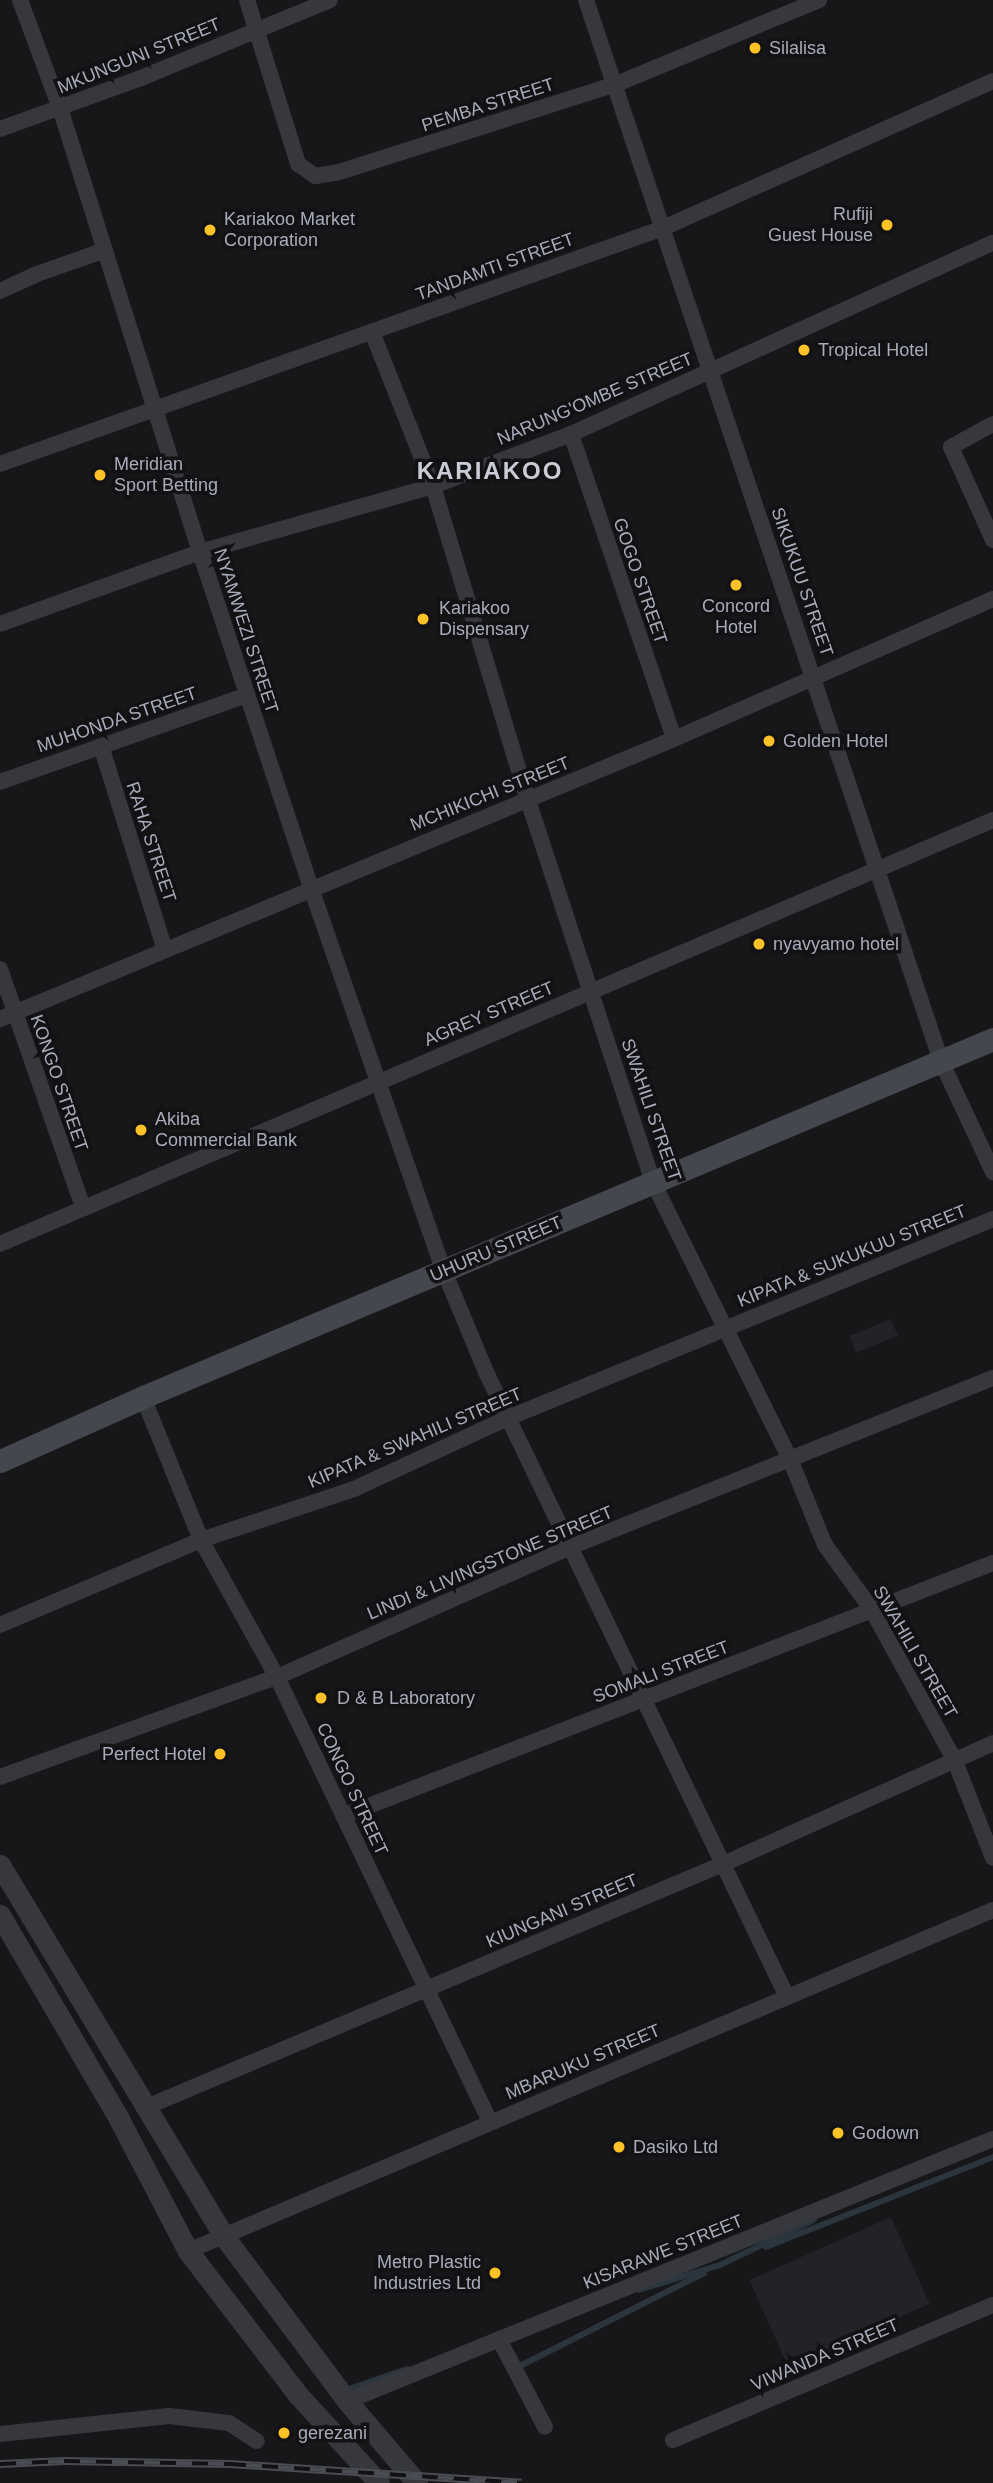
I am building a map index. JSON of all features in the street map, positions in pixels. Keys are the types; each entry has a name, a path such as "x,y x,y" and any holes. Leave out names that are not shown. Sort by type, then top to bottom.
{"main road":[{"name":"UHURU STREET","path":"0,1461 143,1397 993,1040"}],"street":[{"name":"NYAMWEZI STREET","path":"20,0 60,108 200,552 376,1083 444,1271 508,1418 787,1997"},
{"path":"247,0 257,29"},
{"name":"MKUNGUNI STREET","path":"0,130 330,0"},
{"name":"SIKUKUU STREET","path":"586,0 942,1061 993,1172"},
{"name":"PEMBA STREET","path":"257,29 298,164 315,176 339,172 614,85 819,0"},
{"name":"TANDAMTI STREET","path":"0,464 663,228 993,81"},
{"name":"NARUNG'OMBE STREET","path":"0,624 200,552 433,486 571,434 993,243"},
{"path":"0,291 37,274 105,250"},
{"name":"SWAHILI STREET","path":"372,332 433,486 528,800 653,1182 790,1459 824,1545 872,1610 954,1759 993,1858"},
{"path":"993,424 951,447 993,540"},
{"name":"GOGO STREET","path":"571,434 674,739"},
{"name":"MCHIKICHI STREET","path":"8,1016 674,739 993,599"},
{"name":"MUHONDA STREET","path":"0,782 247,695"},
{"name":"RAHA STREET","path":"101,746 165,950"},
{"name":"AGREY STREET","path":"0,1244 993,820"},
{"name":"KONGO STREET","path":"0,969 8,1016 83,1209"},
{"name":"KIPATA & SUKUKUU STREET","path":"726,1328 993,1219"},
{"name":"KIPATA & SWAHILI STREET","path":"0,1625 201,1540 354,1489 508,1418 726,1328"},
{"name":"LINDI & LIVINGSTONE STREET","path":"0,1777 277,1677 570,1547 993,1378"},
{"name":"CONGO STREET","path":"143,1397 201,1540 277,1677 490,2122"},
{"name":"SOMALI STREET","path":"343,1816 993,1563"},
{"name":"KIUNGANI STREET","path":"144,2108 723,1864 993,1743"},
{"path":"0,1866 223,2235 347,2401 417,2483"},
{"name":"MBARUKU STREET","path":"188,2251 993,1910"},
{"path":"0,1915 119,2119 188,2251 299,2396 379,2483"},
{"name":"KISARAWE STREET","path":"347,2401 993,2139"},
{"name":"VIWANDA STREET","path":"673,2440 993,2305"},
{"path":"499,2339 545,2427"},
{"path":"0,2434 169,2416 229,2423 257,2441"}],"shaded area":[{"path":"891,1319 898,1336 856,1353 849,1336"},
{"path":"891,2217 930,2304 788,2367 749,2280"}],"waterway":[{"path":"766,2247 993,2157"},
{"path":"639,2290 720,2265 814,2220"},
{"path":"514,2369 704,2273"},
{"path":"346,2390 407,2369"}],"railway":[{"path":"0,2464 64,2461 230,2464 521,2483"}],"place":[{"name":"Silalisa","path":"755,48"},
{"name":"Rufiji Guest House","path":"887,225"},
{"name":"Kariakoo Market Corporation","path":"210,230"},
{"name":"Tropical Hotel","path":"804,350"},
{"name":"Meridian Sport Betting","path":"100,475"},
{"name":"Concord Hotel","path":"736,585"},
{"name":"Kariakoo Dispensary","path":"423,619"},
{"name":"Golden Hotel","path":"769,741"},
{"name":"nyavyamo hotel","path":"759,944"},
{"name":"Akiba Commercial Bank","path":"141,1130"},
{"name":"D & B Laboratory","path":"321,1698"},
{"name":"Perfect Hotel","path":"220,1754"},
{"name":"Godown","path":"838,2133"},
{"name":"Dasiko Ltd","path":"619,2147"},
{"name":"Metro Plastic Industries Ltd","path":"495,2273"},
{"name":"gerezani","path":"284,2433"}],"district":[{"name":"KARIAKOO","path":"490,471"}]}
